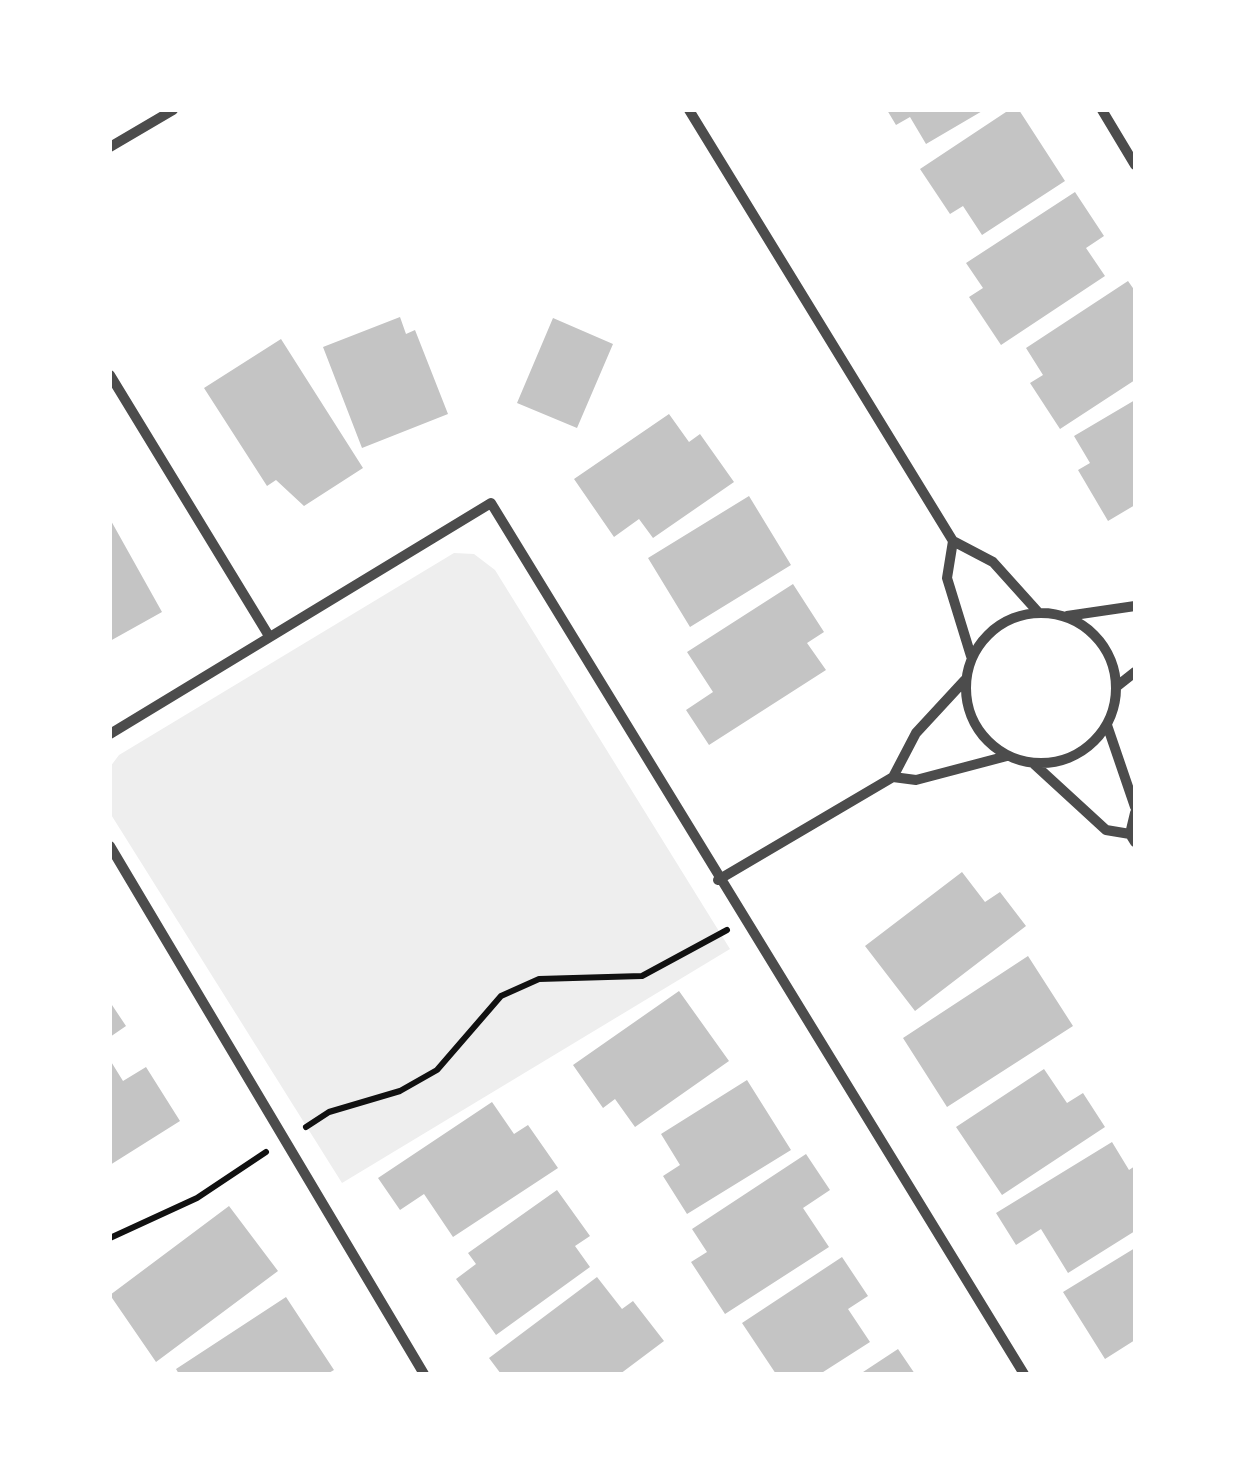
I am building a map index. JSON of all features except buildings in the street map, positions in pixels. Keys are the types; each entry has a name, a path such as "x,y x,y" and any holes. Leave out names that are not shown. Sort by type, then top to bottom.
{"street":[{"path":"110,147 174,110"},
{"path":"689,110 954,541 994,562 1038,612"},
{"path":"1102,110 1135,165"},
{"path":"110,375 269,636"},
{"path":"110,734 492,503 744,923 1024,1374"},
{"path":"954,541 947,578 971,657"},
{"path":"1064,616 1135,606"},
{"path":"1033,764 1076,755 1093,743 1106,725 1116,687 1107,651 1082,624 1064,616 1038,612 998,624 971,657 965,680 974,724 1007,756 1033,764 1106,830 1133,838 1135,810 1106,725"},
{"path":"1116,687 1135,672"},
{"path":"718,880 893,777 916,733 965,680"},
{"path":"893,777 916,780 1007,756"},
{"path":"110,846 424,1374"}],"path":[{"path":"110,1238 197,1198 330,1112 400,1090 437,1070 501,996 539,979 642,976 672,956 744,923"}],"shaded area":[{"path":"454,553 474,554 495,570 730,949 342,1183 110,813 110,767 119,755"}]}
